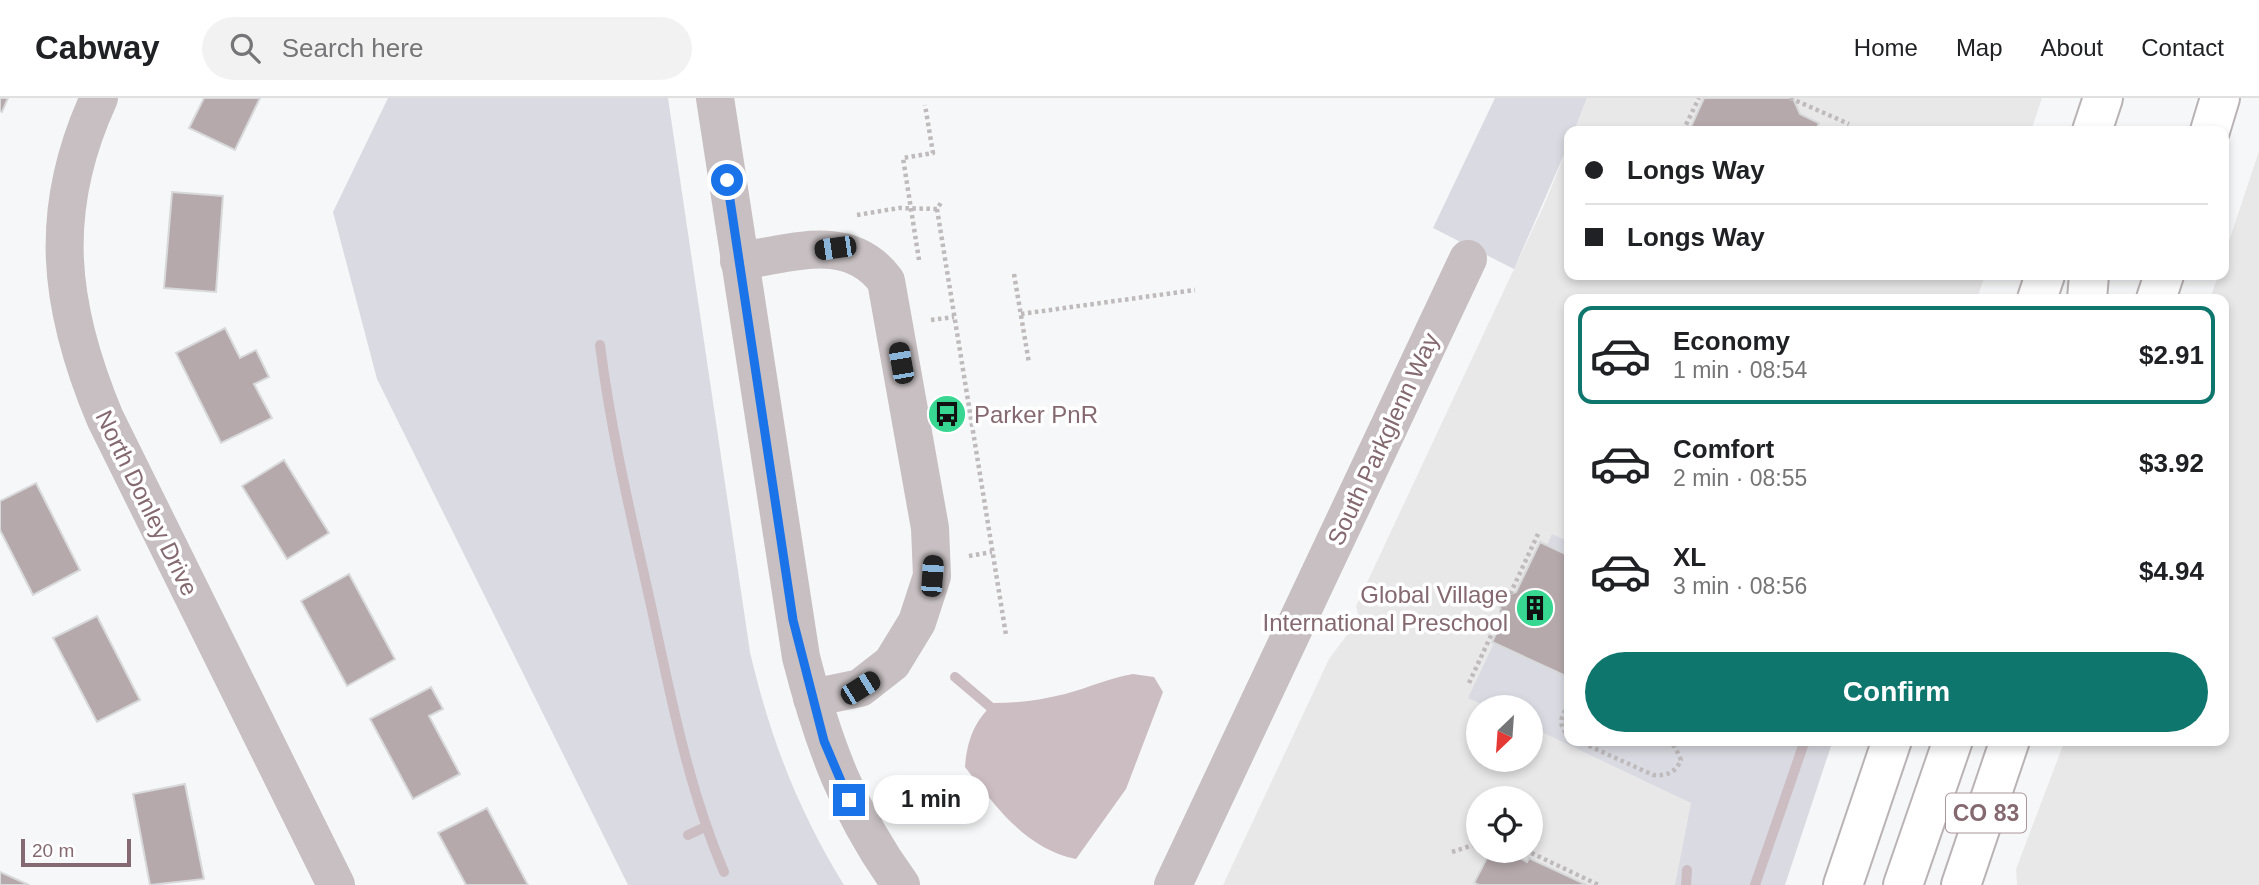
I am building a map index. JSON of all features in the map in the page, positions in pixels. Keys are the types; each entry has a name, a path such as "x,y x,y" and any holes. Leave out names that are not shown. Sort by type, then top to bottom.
{"highway":[{"path":"2212,126 2220,98"},
{"path":"1843,885 1890,746"},
{"path":"1903,885 1950,746"},
{"name":"CO 83","path":"1961,885 2008,746"}],"street":[{"name":"North Donley Drive","path":"99,98 76,159 64,226 67,304 76,340 105,418 336,885"},
{"path":"715,98 793,620 812,698 841,786 881,857 901,885"},
{"path":"739,261 835,248 859,255 875,266 886,281 930,528 932,576 928,593 905,644 877,677 860,688 812,698"},
{"name":"South Parkglenn Way","path":"1173,885 1468,259"}],"path":[{"path":"1686,126 1699,98"},
{"path":"1790,98 1849,124"},
{"path":"942,201 937,209 1006,635"},
{"path":"848,216 899,208 937,209"},
{"path":"1014,274 1029,363"},
{"path":"1021,314 1195,290"},
{"path":"927,320 954,317"},
{"path":"1468,683 1538,534"},
{"path":"962,557 992,552"},
{"path":"1564,713 1560,719 1564,730"},
{"path":"1589,746 1653,775 1662,776 1672,773 1681,760 1674,746"},
{"path":"1452,852 1466,847"},
{"path":"1543,859 1599,885"}],"shaded area":[{"path":"388,98 668,98 750,652 787,773 813,829 844,885 628,885 377,379 333,212"},
{"path":"1495,98 1587,98 1576,126 1564,126 1564,155 1514,269 1433,228"},
{"path":"1587,98 2042,98 2033,126 1576,126"},
{"path":"2259,151 2259,885 2017,885 2016,869 2063,746 2229,746 2229,294 2212,294 2216,280 2229,280 2229,241"},
{"path":"1564,156 1564,280 1983,280 1979,294 1564,294 1564,746 1796,746 1675,885 1223,885 1329,659 1359,619 1356,606 1544,205"},
{"path":"1552,534 1564,539 1564,553 1547,545"},
{"path":"1494,643 1564,675 1564,743 1544,733 1544,695 1469,695"},
{"path":"1133,674 1154,677 1163,692 1126,789 1076,859 1058,854 1027,836 1013,824 965,767 973,732 981,717 994,703 1056,696"},
{"path":"1571,746 1831,746 1785,885 1675,885 1691,803"}],"building":[{"path":"0,98 8,98 2,112 0,111"},
{"path":"204,98 260,98 235,150 189,128"},
{"path":"1704,98 1793,98 1800,114 1819,123 1818,126 1691,126"},
{"path":"172,192 223,196 216,292 164,288"},
{"path":"225,328 240,358 256,350 269,377 254,384 272,418 221,443 176,353"},
{"path":"284,460 329,533 287,559 242,486"},
{"path":"36,483 80,570 33,595 0,530 0,501"},
{"name":"Global Village International Preschool","path":"1540,542 1564,553 1564,675 1492,642 1504,617 1496,599 1516,592"},
{"path":"349,574 395,659 347,686 301,601"},
{"path":"97,616 140,700 97,722 53,638"},
{"path":"431,687 443,709 429,716 460,774 413,799 370,719"},
{"path":"185,784 204,879 150,885 133,794"},
{"path":"487,808 528,885 466,885 438,833"},
{"path":"1484,863 1540,863 1587,885 1479,885 1474,883"},
{"path":"0,872 29,885 0,885"}],"waterway":[{"path":"600,345 622,474 672,704 700,806 724,872"},
{"path":"955,677 1001,716"},
{"path":"1755,885 1803,746"},
{"path":"688,835 705,827"},
{"path":"1686,885 1687,870"}],"place":[{"name":"Parker PnR","path":"947,414"},
{"name":"Global Village International Preschool","path":"1535,608"}],"route":[{"path":"727,180 793,620 824,741 849,800"}]}
